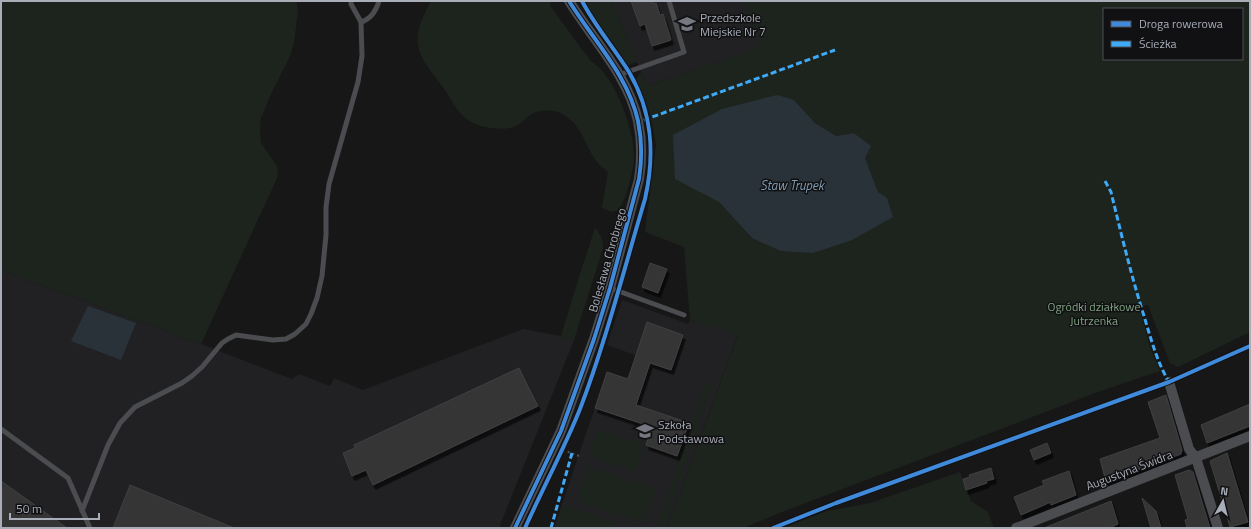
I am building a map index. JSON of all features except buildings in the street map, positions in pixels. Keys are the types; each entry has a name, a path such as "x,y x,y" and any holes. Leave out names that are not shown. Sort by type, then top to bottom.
{"street":[{"name":"Bolesława Chrobrego","path":"515,528 561,431 594,339 610,288 640,179 641,163 638,121 634,107 619,75 569,1"},
{"path":"1169,382 1189,449 1196,458 1218,528"},
{"name":"Augustyna Świdra","path":"1021,527 1250,436"}],"lane":[{"path":"82,511 108,445 120,423 135,407 182,383 192,376 202,367 222,343 236,335 273,340 286,338 295,334 306,324 321,285 329,184 358,82 362,56 361,22 351,4 351,1"},
{"path":"361,22 367,20 373,14 379,1"},
{"path":"619,75 684,52 669,1"},
{"path":"610,288 684,315"},
{"path":"1,429 68,478 90,528"}],"path":[{"path":"558,456 564,445"},
{"path":"562,450 580,456"}],"shaded area":[{"name":"Przedszkole Miejskie Nr 7","path":"611,1 745,1 761,47 647,86"},
{"path":"1,268 6,272 292,379 299,374 330,386 334,378 363,390 523,329 574,340 499,528 1,528"},
{"name":"Szkoła Podstawowa","path":"622,300 688,324 690,320 738,334 667,528 554,528 607,372 627,379 635,359 635,355 607,345"}],"green space":[{"path":"1,1 296,1 298,10 294,43 290,56 261,118 261,143 277,166 278,176 201,344 6,272 1,268"},
{"path":"431,1 550,1 551,7 590,60 599,67 615,89 626,116 633,143 634,160 632,175 626,194 618,209 612,212 602,208 608,172 594,158 576,126 564,115 551,111 537,112 529,116 520,124 506,129 499,129 477,125 461,113 422,58 418,44 419,27"},
{"path":"585,1 611,1 637,62 626,66"},
{"name":"Ogródki działkowe Jutrzenka","path":"745,1 1250,1 1250,332 1178,367 1170,363 1148,305 1139,307 1150,347 1160,371 1098,392 743,528 667,528 738,335 690,320 684,247 645,232 656,145 650,114 636,79 641,72 647,86 760,47","holes":["794,100 815,123 836,136 854,133 870,146 865,158 878,192 752,238 719,202"]},
{"path":"595,228 603,242 603,248 574,340 561,336"},
{"path":"705,383 712,385 665,526 658,524"},
{"path":"598,429 644,445 635,472 589,456"},
{"path":"588,467 656,489 645,523 577,501"},
{"path":"960,472 971,501 988,512 994,528 783,528 827,511 870,503"},
{"path":"565,505 615,522 613,528 557,528"}],"water":[{"name":"Staw Trupek","path":"777,95 794,100 815,123 836,136 854,133 871,146 865,158 878,192 887,198 893,217 852,240 813,253 781,251 752,238 719,202 675,179 673,135 722,109"},
{"path":"88,306 136,323 121,360 71,341"}],"marked path":[{"path":"644,120 835,50"},
{"path":"1105,181 1111,192 1130,270 1152,342 1169,382"},
{"path":"551,528 572,453"}],"cycle path":[{"path":"515,528 561,431 594,339 610,288 640,172 640,135 633,104 609,58 569,1"},
{"path":"525,528 567,439 589,383 645,199 650,166 650,134 643,103 637,87 629,72 582,1"},
{"path":"773,528 836,503 1169,382 1250,346"}],"place":[{"name":"Przedszkole Miejskie Nr 7","path":"687,24"},
{"name":"Szkoła Podstawowa","path":"645,431"}]}
